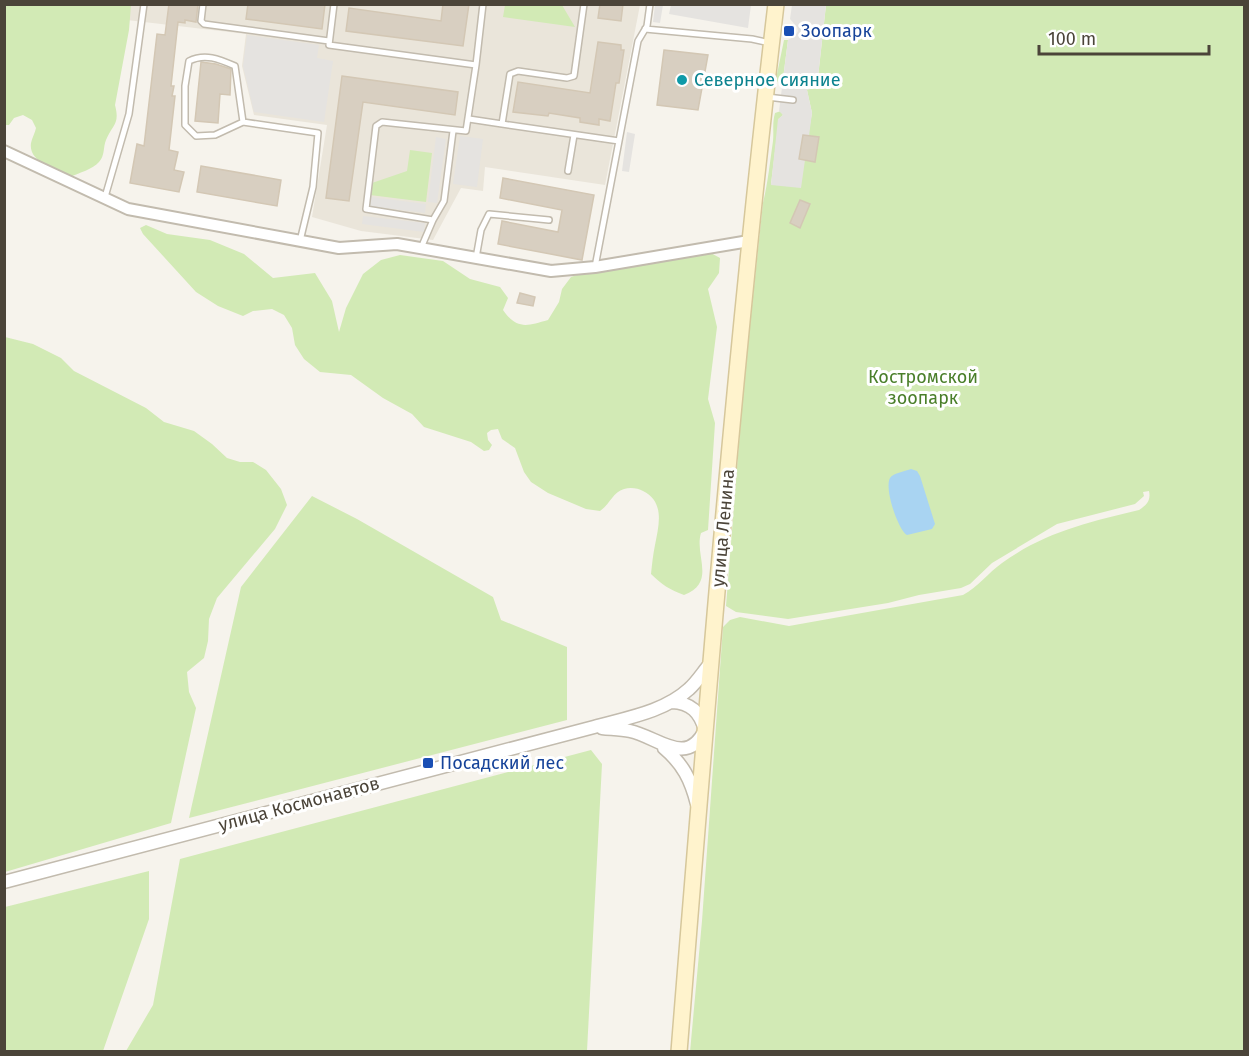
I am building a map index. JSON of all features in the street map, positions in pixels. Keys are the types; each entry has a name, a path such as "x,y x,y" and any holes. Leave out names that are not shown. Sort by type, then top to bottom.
{"main road":[{"name":"улица Ленина","path":"679,1052 710,664 749,241 776,4"}],"street":[{"path":"4,151 128,209 339,248 397,244 551,271 596,267 749,241"},
{"path":"672,702 689,689 710,664"},
{"path":"594,727 631,731 681,750 693,747 705,730 701,716 693,708 672,702"},
{"name":"улица Космонавтов","path":"4,882 594,727 672,702"},
{"path":"654,739 678,760 691,781 699,811"}],"lane":[{"path":"105,199 129,114 144,4"},
{"path":"203,4 201,21 204,24 329,41"},
{"path":"334,4 329,45 476,65"},
{"path":"433,220 366,209 376,126 382,122 466,131 483,4"},
{"path":"502,124 510,74 518,71 567,78 574,76 584,4"},
{"path":"596,267 638,41 648,22 650,4"},
{"path":"645,29 752,39 771,43"},
{"path":"243,122 235,66 218,58 198,56 189,61 185,86 185,125 196,136 215,135 243,122 318,133 313,187 300,241"},
{"path":"765,97 793,100"},
{"path":"469,119 619,141"},
{"path":"421,248 444,201 453,131"},
{"path":"568,171 574,135"},
{"path":"476,258 481,230 489,214 549,220"}],"shaded area":[{"path":"129,4 640,5 605,185 485,167 483,191 461,188 433,240 361,231 312,217 327,125 254,115 242,66 246,34 127,20"},
{"path":"655,5 663,5 660,23 653,22"},
{"path":"671,5 751,5 748,28 669,14"},
{"path":"792,5 826,5 818,77 814,88 807,90 812,113 809,136 803,135 799,159 805,160 801,188 771,185 778,119 783,115 779,111 788,40 798,31 790,19"},
{"path":"247,35 319,45 317,58 333,61 324,122 254,112 243,66"},
{"path":"627,132 635,134 629,172 622,171"},
{"path":"460,136 483,139 477,187 453,184"},
{"path":"436,137 446,139 437,203 428,202"},
{"path":"371,197 426,204 425,213 369,206"},
{"path":"363,216 425,223 424,232 362,224"}],"green space":[{"path":"5,5 131,5 129,30 115,105 115,124 106,140 101,160 90,169 70,177 38,160 31,150 36,128 32,120 23,115 14,118 9,125 5,125"},
{"path":"505,5 562,5 575,27 503,17"},
{"name":"Костромской зоопарк","path":"826,5 1244,5 1244,1051 690,1052 702,921 723,627 730,620 740,617 789,626 963,595 1002,563 1035,543 1068,529 1139,510 1149,500 1149,491 1143,492 1144,496 1135,504 1057,524 992,563 970,584 961,588 888,603 788,619 736,612 726,606 744,380 774,117 775,113 781,111 783,115 779,119 771,184 805,160 799,159 803,135 808,136 812,113 807,90 818,77"},
{"path":"784,40 788,40 782,86 776,79"},
{"path":"410,150 432,153 426,202 370,195 372,183 407,171"},
{"path":"146,225 167,234 210,240 244,254 273,278 315,273 332,301 339,332 346,308 363,274 381,260 400,255 443,261 470,279 500,287 508,298 503,310 513,321 523,325 548,320 559,302 562,289 571,277 600,267 709,252 720,258 719,273 708,289 717,327 708,399 715,423 708,530 701,533 700,542 702,576 700,583 694,590 684,595 658,581 651,574 659,515 655,501 643,491 634,488 624,489 600,511 586,509 548,493 531,482 524,472 515,448 502,439 498,429 487,433 492,445 489,450 484,451 471,442 424,427 412,414 383,398 351,375 320,372 304,359 295,345 292,328 284,315 272,309 253,311 243,316 218,306 196,292 143,234 140,228"},
{"path":"5,337 33,344 61,358 74,371 146,408 164,422 194,431 227,458 240,462 253,462 266,470 281,489 287,505 275,529 217,598 209,619 208,641 204,658 187,672 189,692 196,708 171,823 5,872"},
{"path":"312,496 357,519 493,597 501,620 567,647 567,720 189,818 241,587"},
{"path":"591,750 602,764 587,1051 126,1051 153,1005 180,859"},
{"path":"149,871 149,919 103,1051 5,1051 5,907"}],"water":[{"path":"911,469 917,471 920,476 935,524 932,529 907,535 903,532 893,508 889,483 890,478 894,475"}],"building":[{"path":"169,4 198,4 196,22 185,20 185,23 178,22 171,86 174,86 172,96 175,96 169,150 178,152 174,170 184,172 179,192 130,183 137,144 144,146 157,34 165,35"},
{"path":"248,4 325,4 322,29 246,19"},
{"path":"443,4 469,4 463,46 346,31 349,8 441,21"},
{"path":"600,4 623,4 621,21 598,18"},
{"path":"598,42 621,45 621,50 624,50 610,121 599,119 599,125 580,122 580,118 549,113 548,116 513,112 518,82 590,93"},
{"name":"Северное сияние","path":"664,50 708,55 698,110 657,105"},
{"path":"201,62 231,69 230,95 220,94 218,123 195,121"},
{"path":"342,76 458,92 455,115 363,102 349,201 326,198"},
{"path":"803,135 819,137 815,162 799,159"},
{"path":"201,166 281,180 277,206 197,192"},
{"path":"503,178 594,195 582,260 498,244 502,221 558,232 562,210 500,198"},
{"path":"800,200 810,204 800,228 790,223"},
{"path":"520,293 535,297 533,306 517,303"}],"place":[{"name":"Зоопарк","path":"789,31"},
{"name":"Северное сияние","path":"682,80"},
{"name":"Посадский лес","path":"428,763"}]}
